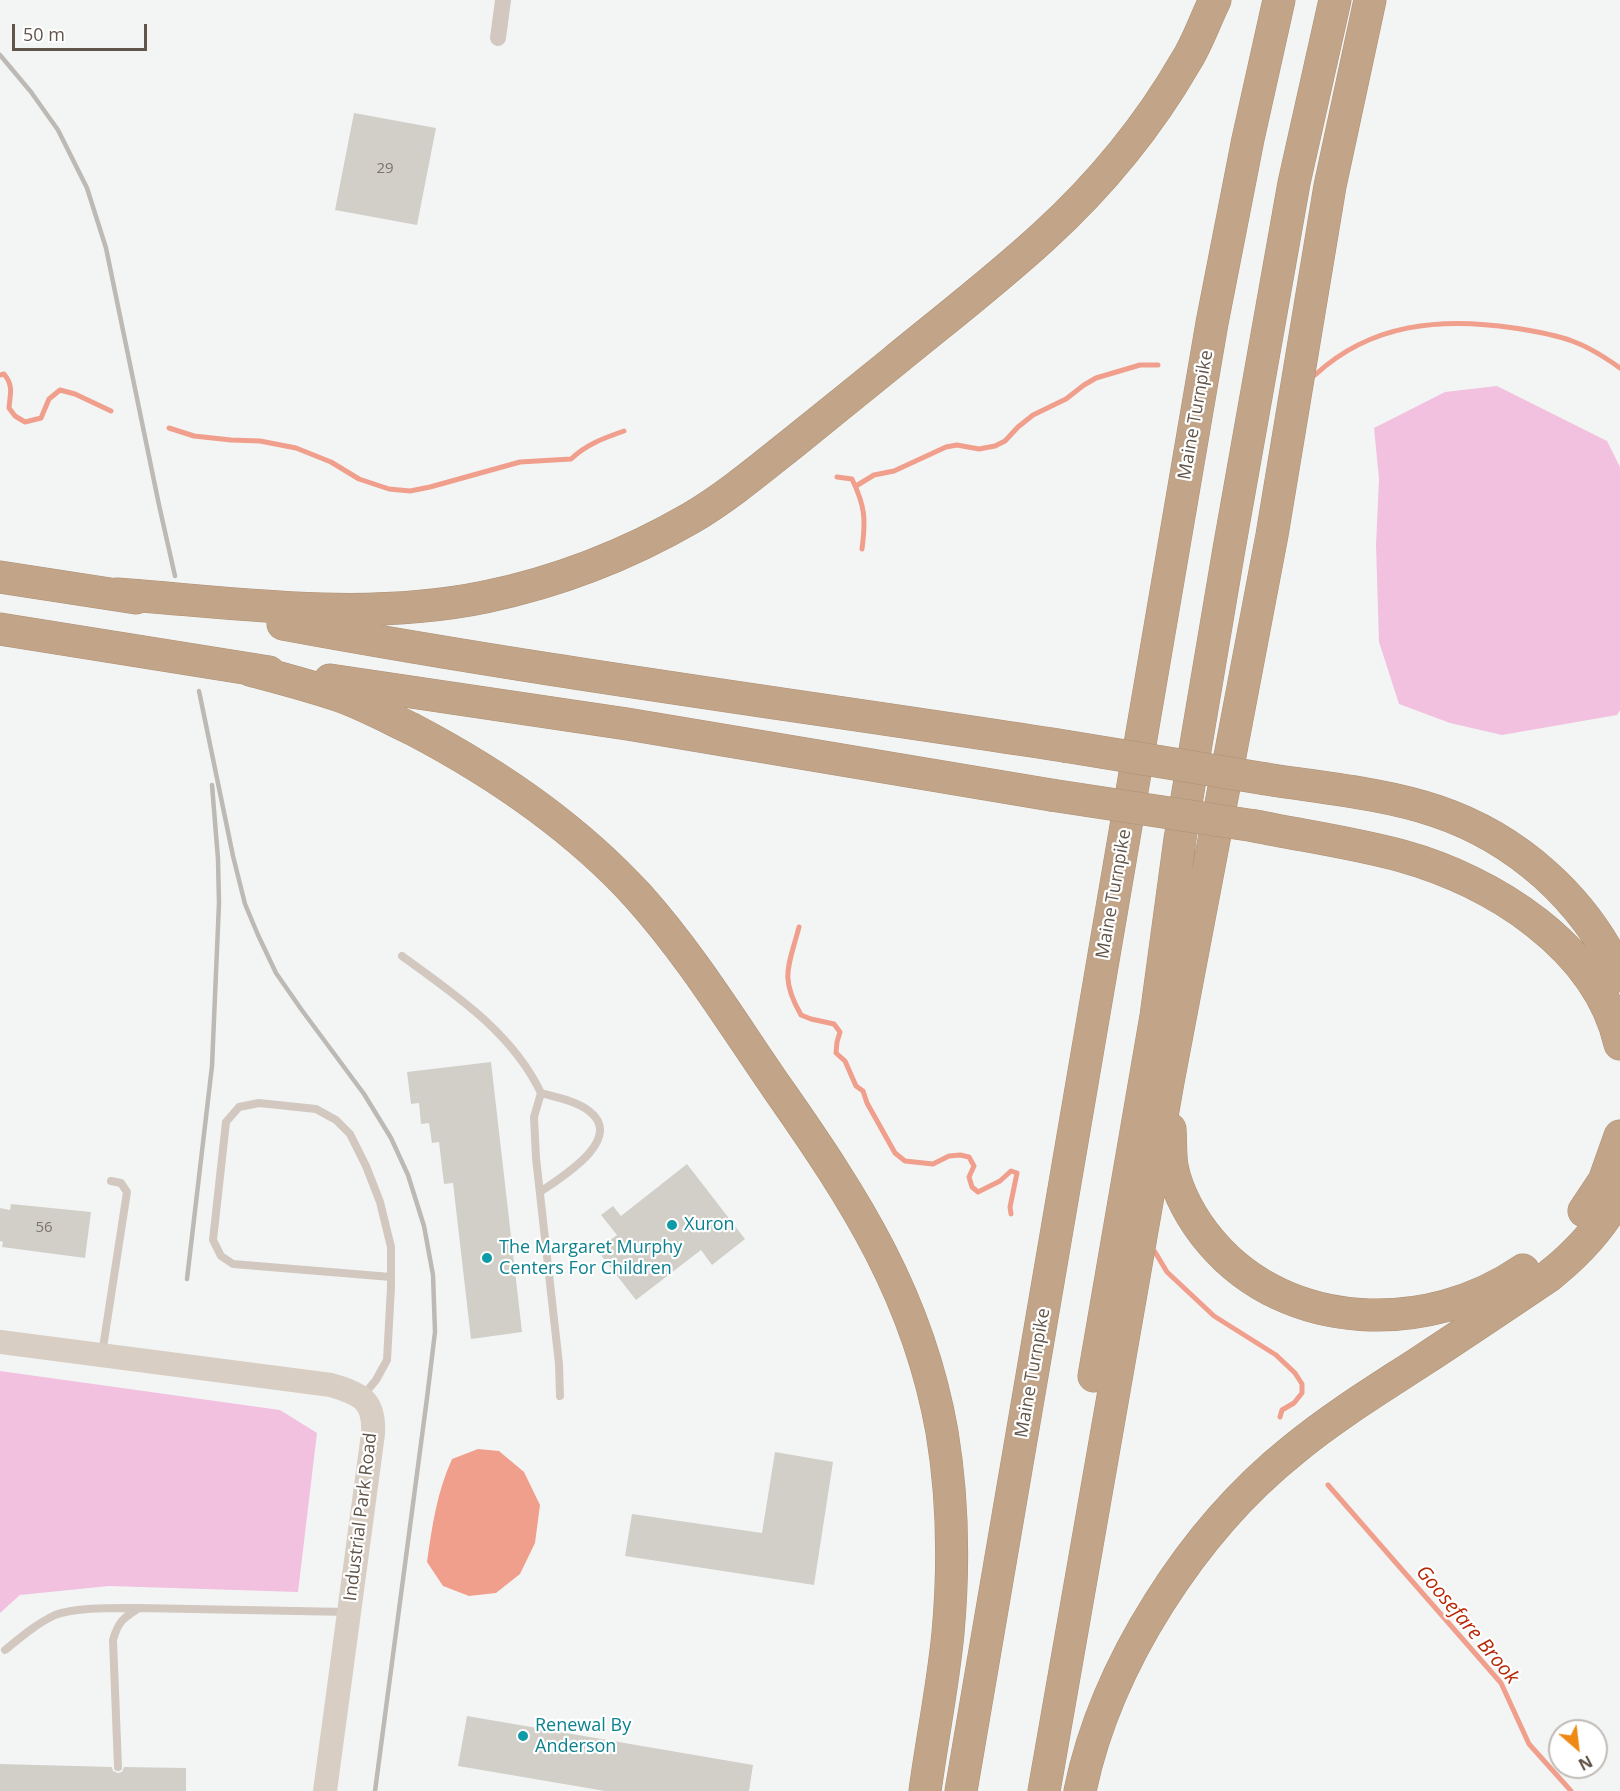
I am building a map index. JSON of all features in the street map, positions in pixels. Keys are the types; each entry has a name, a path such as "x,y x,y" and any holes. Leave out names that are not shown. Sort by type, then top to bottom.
{"highway":[{"path":"117,594 340,611 381,610 456,602 486,597 551,580 617,555 690,518 751,477 983,288 1065,216 1119,159 1165,96 1189,57 1215,0"},
{"name":"Maine Turnpike","path":"961,1791 1212,323 1248,139 1279,0"},
{"path":"1024,1791 1154,1028 1180,839 1227,560 1294,183 1335,0"},
{"path":"1044,1791 1168,1082 1272,535 1330,186 1370,0"},
{"path":"0,577 117,594 358,638 1064,746 1390,799 1436,811 1494,836 1518,852 1570,899 1599,935 1620,976"},
{"path":"0,629 250,670 399,689 627,724 1051,795 1255,826 1404,856 1449,872 1489,891 1545,929 1587,972 1608,1005 1620,1044"},
{"path":"250,670 342,697 395,720 458,753 522,794 586,845 637,896 687,958 855,1203 878,1244 911,1318 933,1389 946,1456 952,1532 948,1635 925,1791"},
{"path":"1168,1082 1172,1165 1186,1204 1205,1236 1227,1260 1268,1290 1316,1307 1346,1313 1386,1315 1433,1310 1472,1298 1515,1276 1551,1249 1581,1216 1604,1181 1620,1136"},
{"path":"1080,1791 1084,1769 1104,1712 1132,1651 1168,1588 1227,1513 1268,1472 1318,1430 1563,1265 1580,1250 1607,1215 1620,1192"}],"street":[{"path":"498,38 503,0"},
{"path":"0,1342 331,1385 362,1397"},
{"name":"Industrial Park Road","path":"325,1791 373,1434 374,1420 371,1409 362,1397"}],"lane":[{"path":"402,956 468,1005 493,1028 532,1073 541,1092 534,1117 540,1192 560,1364 560,1396"},
{"path":"540,1192 570,1172 591,1152 600,1138 600,1124 590,1111 541,1092"},
{"path":"362,1397 376,1380 387,1360 391,1277 391,1247 380,1202 366,1166 350,1134 336,1120 316,1109 259,1103 239,1107 226,1122 213,1240 220,1256 233,1264 391,1277"},
{"path":"102,1354 127,1192 121,1183 111,1181"},
{"path":"6,1650 36,1625 57,1614 95,1608 349,1612"},
{"path":"118,1767 113,1640 117,1627 124,1617 139,1608"},
{"path":"232,1619 233,1609"}],"shaded area":[{"path":"1497,386 1607,441 1620,467 1620,710 1617,715 1502,735 1450,723 1399,704 1379,642 1376,545 1379,479 1374,428 1445,392"},
{"path":"0,1371 280,1410 317,1433 298,1592 109,1586 20,1595 0,1613"},
{"path":"478,1449 499,1451 524,1472 540,1505 535,1543 520,1574 496,1593 469,1596 443,1586 427,1562 439,1497 452,1459"}],"building":[{"path":"354,113 436,128 417,225 335,210"},
{"name":"The Margaret Murphy Centers For Children","path":"491,1062 522,1332 471,1339 453,1183 444,1184 439,1142 432,1143 429,1123 421,1124 419,1103 411,1104 407,1072"},
{"name":"Xuron","path":"687,1164 745,1239 712,1265 701,1250 636,1300 597,1250 617,1235 601,1215 613,1206 621,1216"},
{"path":"11,1204 91,1212 85,1258 2,1247 0,1208 10,1210"},
{"path":"775,1452 833,1462 814,1585 625,1556 632,1514 762,1533"},
{"name":"Renewal By Anderson","path":"467,1716 753,1765 749,1791 605,1791 458,1766"},
{"path":"0,1764 112,1767 113,1771 118,1773 122,1772 124,1767 186,1768 186,1791 0,1791"}],"waterway":[{"path":"1315,375 1360,344 1384,334 1434,324 1460,323 1514,328 1558,336 1585,346 1620,368"},
{"path":"856,486 874,475 894,471 946,447 957,445 979,449 995,446 1005,441 1033,415 1066,399 1096,378 1140,365 1158,365"},
{"name":"Goosefare Brook","path":"0,375 4,374 10,386 9,408 15,416 25,422 41,418 49,399 60,390 75,394 111,411"},
{"name":"Goosefare Brook","path":"169,428 194,436 260,441 296,448 331,462 359,479 389,489 410,491 520,462 571,459 590,445 624,431"},
{"name":"Goosefare Brook","path":"837,477 852,479 860,497 864,521 862,549"},
{"name":"Goosefare Brook","path":"799,927 788,971 788,981 794,1002 801,1015 834,1024 840,1032 836,1053 845,1061 856,1086 863,1091 867,1103 895,1153 905,1161 933,1164 949,1156 969,1157 974,1166 969,1177 972,1187 978,1192 1000,1181 1011,1171 1017,1173 1010,1207 1011,1214"},
{"name":"Goosefare Brook","path":"1155,1252 1167,1272 1214,1316 1276,1355 1295,1373 1302,1384 1302,1393 1294,1403 1282,1410 1280,1417"},
{"name":"Goosefare Brook","path":"1328,1485 1501,1683 1529,1744 1571,1791"}],"railway":[{"path":"0,55 31,92 58,130 87,188 106,248 175,576"},
{"path":"199,691 245,904 276,973 364,1094 391,1138 408,1175 424,1226 433,1275 435,1332 375,1791"},
{"path":"187,1279 212,1066 219,903 212,785"}],"place":[{"name":"Xuron","path":"672,1225"},
{"name":"The Margaret Murphy Centers For Children","path":"487,1258"},
{"name":"Renewal By Anderson","path":"523,1736"}]}
